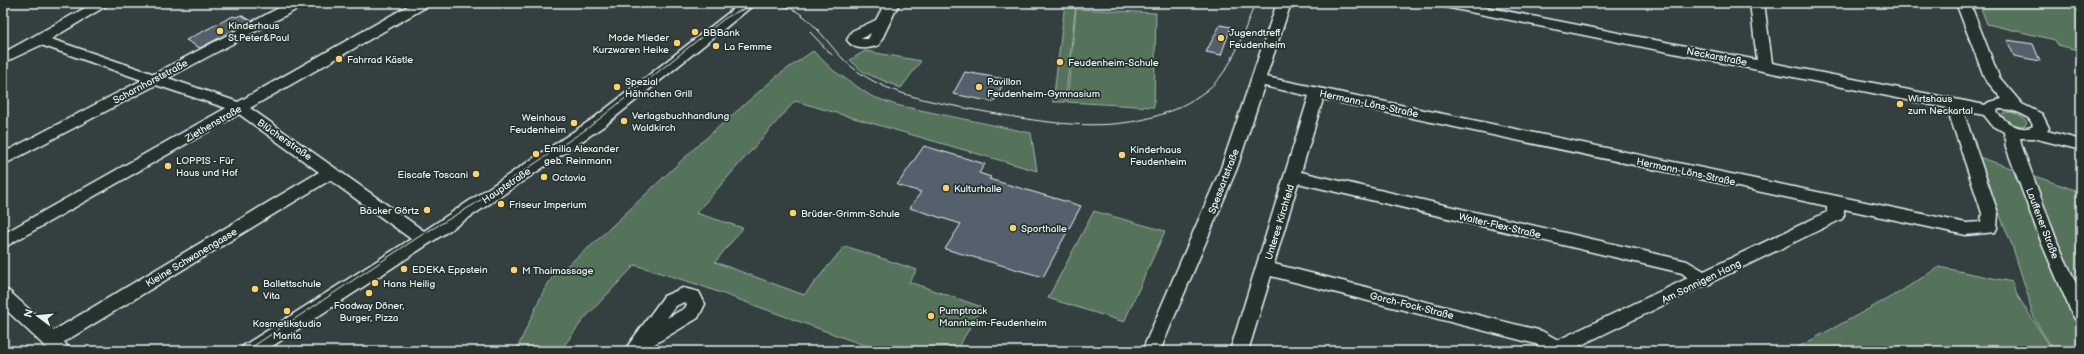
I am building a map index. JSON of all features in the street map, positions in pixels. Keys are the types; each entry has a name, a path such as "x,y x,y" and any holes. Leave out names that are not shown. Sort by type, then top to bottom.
{"street":[{"path":"3,59 40,40 104,3"},
{"name":"Scharnhorststraße","path":"3,160 298,3"},
{"name":"Ziethenstraße","path":"3,242 423,3"},
{"name":"Hauptstraße","path":"250,351 422,238 470,209 599,122 750,3"},
{"path":"882,23 892,3"},
{"name":"Neckarstraße","path":"1445,3 1465,5 1953,103 1991,108 2016,106"},
{"path":"1757,3 1766,66"},
{"path":"1963,3 1992,79 2016,106 2032,115 2038,129"},
{"name":"Spessartstraße","path":"1151,351 1202,236 1229,168 1257,80 1284,4"},
{"name":"Blücherstraße","path":"40,40 240,108 332,172 422,238"},
{"path":"1992,79 1990,94 1991,108 1995,121 2011,130 2038,129 2077,144"},
{"name":"Hermann-Löns-Straße","path":"1257,80 1966,229 1989,228 1990,213 1953,103"},
{"name":"Unteres Kirchfeld","path":"1239,351 1318,92"},
{"name":"Lauffener Straße","path":"2011,130 2015,152 2050,244 2081,314"},
{"name":"Kleine Schwanengasse","path":"57,346 332,172"},
{"name":"Walter-Flex-Straße","path":"1293,176 1687,268 1704,280"},
{"name":"Am Sonnigen Hang","path":"1554,350 1836,216 1835,202"},
{"name":"Gorch-Fock-Straße","path":"1265,268 1542,338 1554,350"},
{"path":"3,296 57,346"}],"green space":[{"path":"1065,3 1076,3 1065,102 1053,102"},
{"path":"1979,3 2081,3 2081,51 2058,45 2055,40 1987,24"},
{"path":"1076,9 1156,13 1154,107 1067,102"},
{"path":"813,51 834,71 871,96 896,105 1031,133 1037,171 795,101 696,213 743,228 715,262 804,295 845,246 917,270 909,282 982,307 956,351 880,351 696,284 635,265 583,320 560,351 516,351 544,290 552,278 593,244 698,145 777,76"},
{"path":"865,51 921,61 901,88 863,72 850,60"},
{"path":"2005,112 2014,113 2023,117 2027,123 2024,126 2008,122 2002,114"},
{"path":"1976,156 2081,192 2081,351 2054,351 2038,326 2030,306 2012,245"},
{"path":"1094,211 1165,231 1124,322 1048,298"},
{"path":"1939,267 2012,282 2017,295 2053,351 1791,351 1898,293"}],"building":[{"name":"Kinderhaus St.Peter&Paul","path":"241,15 252,21 200,48 186,40 233,16 236,17"},
{"name":"Jugendtreff Feudenheim","path":"1220,25 1231,27 1221,55 1206,52"},
{"path":"2007,40 2033,44 2040,61 2014,56"},
{"name":"Pavillon Feudenheim-Gymnasium","path":"965,72 1005,79 994,102 953,94"},
{"name":"Sporthalle","path":"924,146 985,164 979,173 991,177 989,179 1081,206 1043,277 945,249 961,224 910,208 921,192 897,185"}],"tram line":[{"path":"246,351 420,236 473,205 588,128 724,19 747,8 773,5 790,8 798,12 813,24 851,66 863,75 887,88 911,96 975,110 1064,124 1094,125 1124,123 1153,117 1181,106 1207,90 1216,82 1230,62 1255,3"},
{"path":"810,32 832,55"}],"place":[{"name":"Kinderhaus St.Peter&Paul","path":"220,31"},
{"name":"BBBank","path":"695,32"},
{"name":"Jugendtreff Feudenheim","path":"1221,38"},
{"name":"Mode Mieder Kurzwaren Heike","path":"677,43"},
{"name":"La Femme","path":"716,46"},
{"name":"Fahrrad Kästle","path":"339,59"},
{"name":"Feudenheim-Schule","path":"1060,62"},
{"name":"Spezial Hähnchen Grill","path":"617,87"},
{"name":"Pavillon Feudenheim-Gymnasium","path":"979,87"},
{"name":"Wirtshaus zum Neckartal","path":"1900,104"},
{"name":"Verlagsbuchhandlung Waldkirch","path":"624,121"},
{"name":"Weinhaus Feudenheim","path":"574,123"},
{"name":"Emilia Alexander geb. Reinmann","path":"536,154"},
{"name":"Kinderhaus Feudenheim","path":"1122,155"},
{"name":"LOPPIS - Für Haus und Hof","path":"168,166"},
{"name":"Eiscafe Toscani","path":"476,174"},
{"name":"Octavia","path":"544,177"},
{"name":"Kulturhalle","path":"946,188"},
{"name":"Friseur Imperium","path":"501,204"},
{"name":"Bäcker Görtz","path":"427,210"},
{"name":"Brüder-Grimm-Schule","path":"793,213"},
{"name":"Sporthalle","path":"1013,228"},
{"name":"EDEKA Eppstein","path":"404,269"},
{"name":"M Thaimassage","path":"514,270"},
{"name":"Hans Heilig","path":"375,283"},
{"name":"Ballettschule Vita","path":"255,289"},
{"name":"Foodway Döner, Burger, Pizza","path":"369,293"},
{"name":"Kosmetikstudio Marita","path":"287,311"},
{"name":"Pumptrack Mannheim-Feudenheim","path":"931,316"}]}
